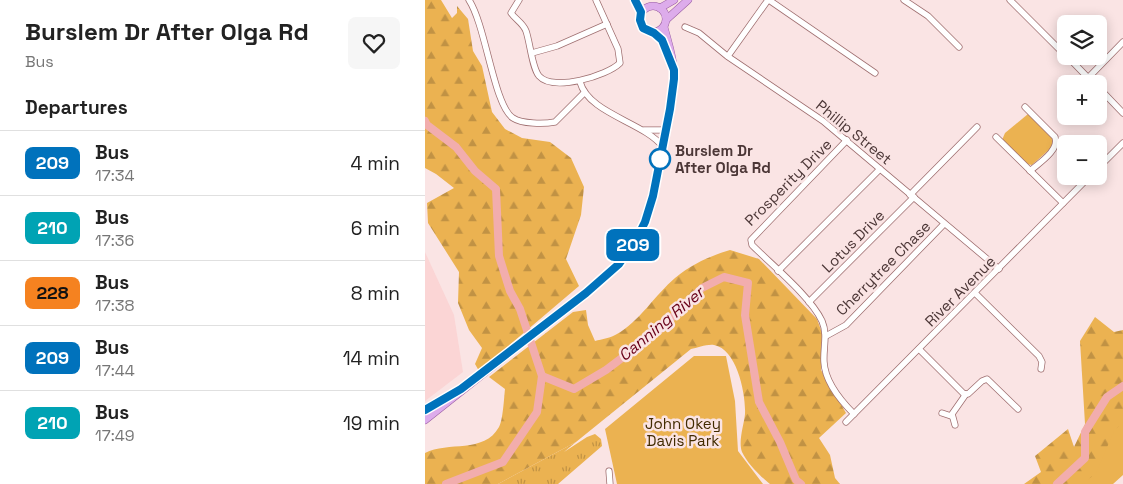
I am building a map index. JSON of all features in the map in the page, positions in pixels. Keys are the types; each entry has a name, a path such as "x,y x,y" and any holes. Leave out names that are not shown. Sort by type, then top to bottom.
{"main road":[{"path":"660,8 673,0"},
{"path":"425,420 461,389 608,274 632,246 645,222 649,208 673,95 674,70 669,42 664,28 667,19 688,0"},
{"path":"637,2 641,12 640,20 643,28 654,33 666,48 674,70"},
{"path":"641,12 649,3 660,8 667,19"},
{"path":"654,33 664,28"},
{"path":"425,410 461,389"}],"street":[{"path":"469,0 479,19 501,103 510,116 520,121 555,122 584,93"},
{"path":"519,0 511,13 525,28 537,74 541,78 580,82 615,68 619,63 618,49 596,0"},
{"path":"728,56 768,0 875,73"},
{"path":"904,0 928,16 959,46"},
{"path":"1010,0 1057,47"},
{"path":"532,53 557,46 607,24"},
{"name":"Phillip Street","path":"685,27 699,33 728,56 823,120 999,269"},
{"path":"1091,75 1123,42"},
{"path":"1075,65 1085,75"},
{"path":"580,82 584,93 637,129 657,139 663,147"},
{"path":"1107,96 1123,113"},
{"path":"1025,107 1055,137 1056,142 1055,147 1030,171"},
{"name":"Lotus Drive","path":"809,302 977,127"},
{"path":"637,129 651,132 666,130"},
{"path":"996,137 1063,203"},
{"name":"Prosperity Drive","path":"826,333 821,320 809,302 752,245 751,237 847,140"},
{"path":"1107,159 1123,143"},
{"path":"778,271 880,169"},
{"name":"River Avenue","path":"846,422 1081,185"},
{"name":"Cherrytree Chase","path":"826,333 838,330 944,224"},
{"path":"975,293 1039,356 1042,362 1041,369"},
{"path":"826,333 825,373 839,398 854,414"},
{"path":"919,349 966,394"},
{"path":"951,416 966,394 987,379 1018,409"},
{"path":"942,413 951,416 955,425"},
{"path":"609,471 610,484"}],"shaded area":[{"path":"425,252 454,315 463,372 425,401"}],"green space":[{"path":"425,0 441,0 452,18 457,13 457,6 468,19 473,51 482,66 492,112 505,129 522,138 550,142 571,158 584,187 581,215 566,259 579,286 479,371 475,364 482,348 469,330 458,303 459,272 428,223 427,203 454,188 425,168"},
{"path":"1028,114 1053,139 1052,147 1032,165 1026,164 1002,140 1005,133"},
{"path":"730,250 759,259 817,319 822,333 821,370 846,413 819,438 830,455 835,478 840,484 770,484 763,478 744,456 741,448 745,405 739,373 729,355 722,348 711,345 691,349 576,442 498,484 425,484 425,453 484,441 499,427 505,389 489,377 573,312 586,310 588,325 595,341 612,336 625,329 640,316 681,273 701,261"},
{"path":"1095,317 1114,332 1123,330 1123,424 1099,484 1024,484 1041,472 1035,456 1068,429 1074,447 1085,424 1080,341"},
{"name":"John Okey Davis Park","path":"694,356 726,356 735,401 738,451 763,484 617,484 605,429"},
{"path":"1123,422 1123,475 1113,484 1083,484 1096,473 1114,431"},
{"path":"595,434 601,439 602,446 558,484 498,484 576,442 564,452"}],"waterway":[{"name":"Canning River","path":"425,121 427,125 456,147 475,171 496,189 499,256 510,291 520,309 542,376 574,389 606,370 659,330 702,288 724,277 748,283 745,315 759,402 780,442 796,480 801,484"},
{"path":"446,484 503,462 537,412 542,376"},
{"name":"Canning River","path":"1057,484 1085,458 1085,432 1107,397 1123,386"}],"bus line":[{"name":"209","path":"425,410 461,389 486,371 586,293 619,264 637,238 645,222 653,196 673,95 674,70 662,40 654,33 643,28 640,20 641,12 635,0"}],"place":[{"name":"Burslem Dr After Olga Rd","path":"660,159"}]}
